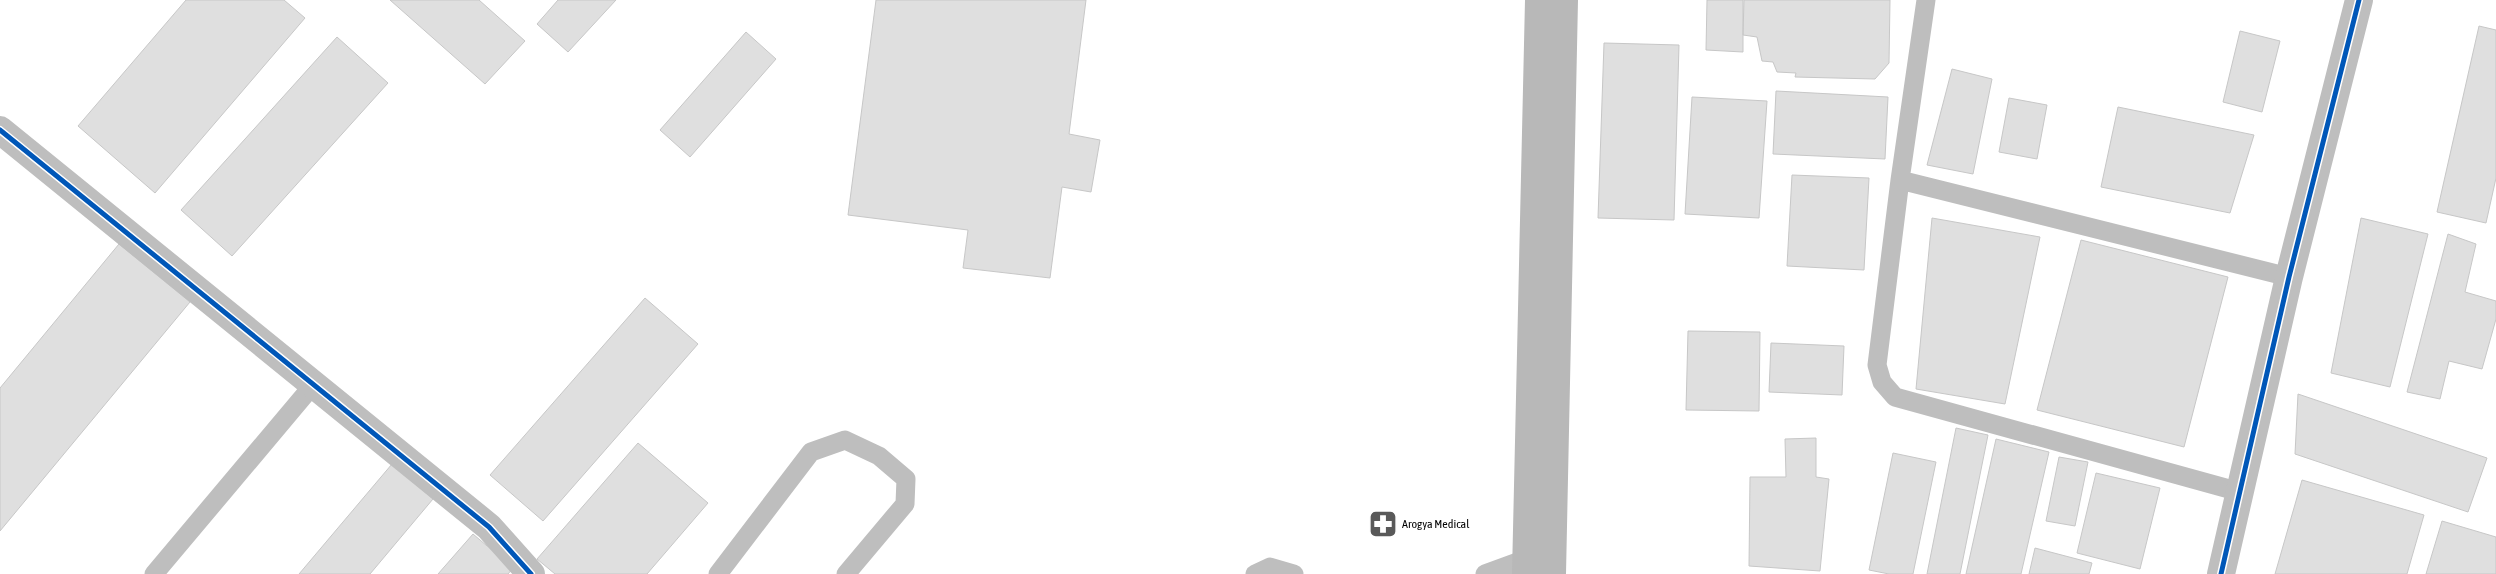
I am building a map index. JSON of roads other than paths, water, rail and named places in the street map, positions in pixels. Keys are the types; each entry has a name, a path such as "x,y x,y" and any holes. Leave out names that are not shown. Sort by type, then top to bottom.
{"main road":[{"path":"1526,567 1539,0"},
{"path":"1552,574 1564,0"}],"street":[{"path":"2221,574 2289,277 2359,0"},
{"path":"0,130 489,527 531,574"}],"lane":[{"path":"1926,0 1900,180 1877,365 1882,382 1895,397 2240,492"},
{"path":"1900,180 2289,277"},
{"path":"154,574 313,385"},
{"path":"718,574 811,452 845,440 880,456 906,479 906,504 846,574"},
{"path":"1255,574 1270,567 1294,574"},
{"path":"1485,574 1526,567"}],"place":[{"name":"Arogya Medical","path":"1383,524"}]}
